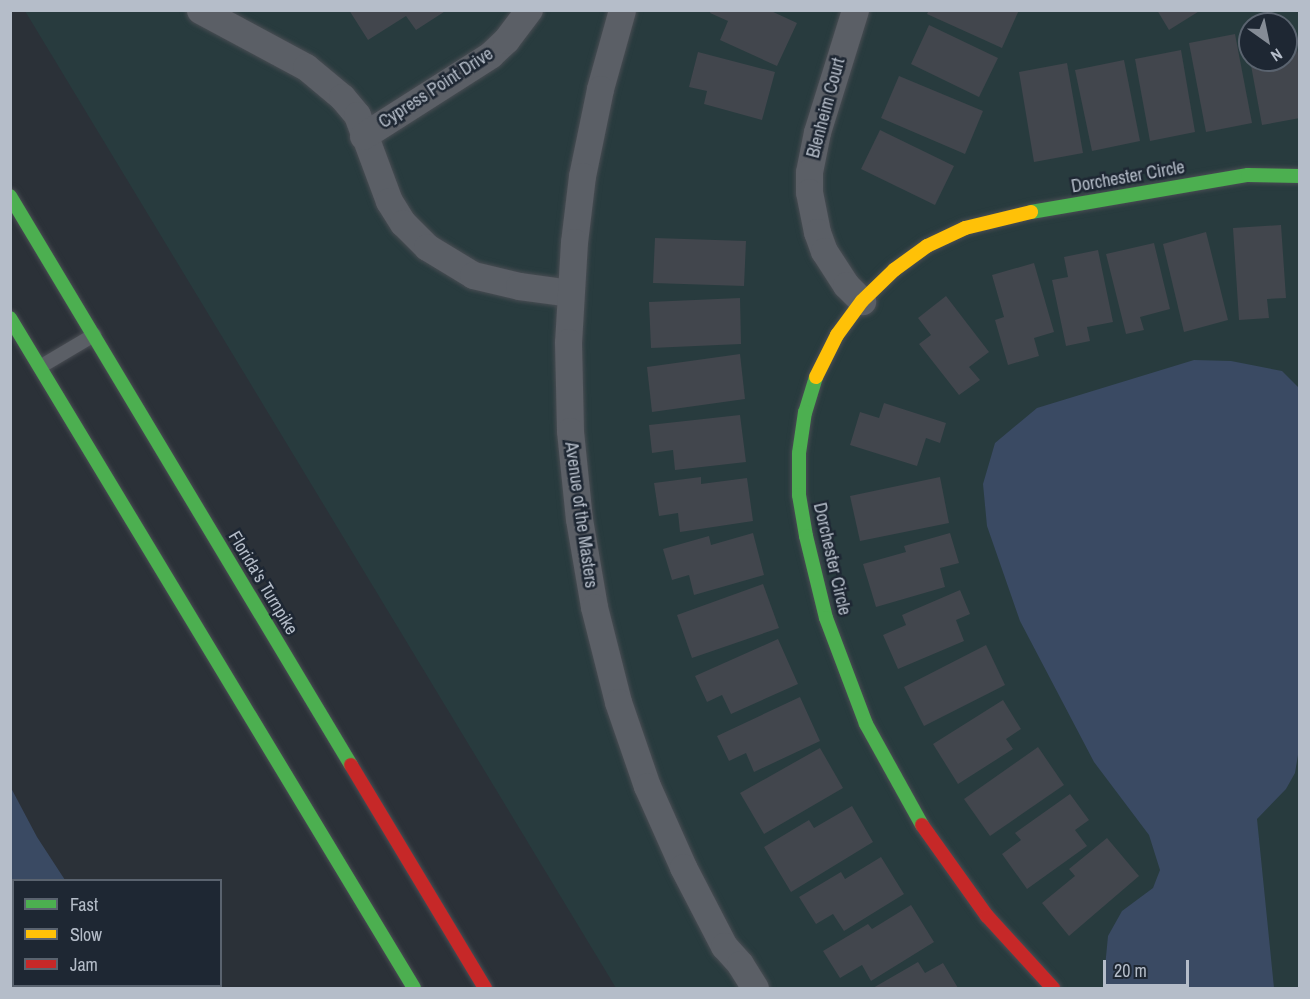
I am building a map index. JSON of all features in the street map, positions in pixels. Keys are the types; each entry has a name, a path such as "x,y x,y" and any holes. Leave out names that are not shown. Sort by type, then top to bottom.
{"main road":[{"name":"Dorchester Circle","path":"1053,988 987,916 936,848 892,775 866,724 826,618 806,536 800,495 799,453 805,412 818,372 837,335 862,301 894,270 927,246 965,228 1005,216 1248,175 1299,176"},
{"name":"Florida's Turnpike","path":"10,196 485,988"},
{"path":"10,318 414,988"}],"street":[{"name":"Cypress Point Drive","path":"200,10 246,37 286,55 325,81 357,115 363,136 390,201 404,223 427,248 473,275 519,286 570,292"},
{"name":"Cypress Point Drive","path":"363,136 490,55 506,40 529,10"},
{"name":"Avenue of the Masters","path":"622,10 600,89 582,176 570,292 568,342 570,431 579,519 594,607 618,702 647,786 683,867 724,946 740,964 755,988"},
{"name":"Blenheim Court","path":"855,10 817,132 809,172 809,192 814,223 824,251 840,277 862,301"}],"lane":[{"path":"40,367 94,335"}],"shaded area":[{"path":"25,11 1299,11 1299,988 616,988"}],"water":[{"path":"1194,360 1231,361 1282,371 1299,388 1299,749 1295,773 1286,789 1257,819 1274,988 1103,988 1108,936 1122,911 1153,888 1160,870 1149,835 1094,762 1020,621 987,526 983,484 995,443 1037,408"},
{"path":"10,786 37,837 64,879 12,879 12,987 92,988 11,988"}],"building":[{"path":"349,10 447,10 416,30 406,16 368,40"},
{"path":"711,10 769,10 797,23 777,66 720,40 728,21 710,13"},
{"path":"929,10 1019,10 1002,48 927,14"},
{"path":"1157,10 1201,10 1169,30"},
{"path":"929,25 998,58 979,97 911,64"},
{"path":"1235,34 1238,72 1242,72 1252,123 1206,132 1189,43"},
{"path":"1181,50 1195,132 1150,141 1135,59"},
{"path":"698,52 775,72 762,120 704,104 707,91 689,87"},
{"path":"1298,53 1300,118 1262,125 1252,72 1298,72"},
{"path":"1124,60 1140,141 1092,151 1075,70"},
{"path":"1067,63 1083,153 1034,162 1019,72"},
{"path":"899,76 983,111 965,154 881,118"},
{"path":"880,130 954,166 935,205 861,169"},
{"path":"1281,225 1286,298 1267,299 1269,318 1239,320 1233,228"},
{"path":"1206,232 1228,320 1184,332 1163,244"},
{"path":"655,238 746,241 744,286 653,283"},
{"path":"1154,243 1170,309 1140,317 1144,330 1126,334 1106,254"},
{"path":"1098,250 1113,322 1087,327 1090,341 1066,346 1052,280 1068,277 1064,257"},
{"path":"1034,263 1054,332 1034,338 1039,356 1008,365 995,320 1004,317 992,275"},
{"path":"946,296 989,352 969,367 980,380 959,395 919,344 931,335 918,318"},
{"path":"740,298 741,344 651,348 649,302"},
{"path":"740,354 745,399 652,412 647,367"},
{"path":"884,403 946,423 940,443 926,438 917,466 850,445 860,412 879,418"},
{"path":"740,415 746,462 675,470 673,450 652,453 649,425"},
{"path":"701,477 701,484 747,478 753,521 680,532 678,513 659,516 654,483"},
{"path":"940,477 949,523 860,541 850,496"},
{"path":"753,533 764,575 694,595 689,575 672,580 663,549 709,536 711,545"},
{"path":"950,533 959,563 940,568 945,587 876,607 863,564 906,552 904,546"},
{"path":"763,584 779,628 692,658 677,615"},
{"path":"960,590 970,614 956,620 964,641 898,669 883,635 906,625 902,615"},
{"path":"778,639 798,684 731,714 722,695 707,702 695,676"},
{"path":"986,645 1005,685 924,726 904,687"},
{"path":"800,697 820,741 754,772 746,753 729,761 717,736"},
{"path":"1003,700 1021,729 1006,739 1013,749 958,784 933,744"},
{"path":"1038,747 1064,785 990,836 964,799"},
{"path":"820,748 843,788 764,834 740,793"},
{"path":"1070,794 1089,820 1075,830 1087,846 1027,889 1002,854 1021,840 1015,833"},
{"path":"852,806 873,842 791,892 764,847 809,820 814,828"},
{"path":"1107,838 1139,876 1069,936 1042,903 1075,876 1069,869"},
{"path":"881,857 904,894 844,931 833,914 816,924 799,897 841,872 845,879"},
{"path":"911,905 934,942 871,981 862,965 840,978 823,951 868,924 872,929"},
{"path":"918,962 925,973 943,963 958,988 873,988"}],"traffic: fast":[{"path":"1031,212 1248,175 1300,176"},
{"path":"10,196 351,765"},
{"path":"10,318 414,988"},
{"path":"816,377 805,412 799,453 799,495 806,536 826,618 866,724 922,825"}],"traffic: slow":[{"path":"816,377 837,335 862,301 894,270 927,246 965,228 1031,212"}],"traffic: jam":[{"path":"351,765 485,988"},
{"path":"922,825 987,916 1053,988"}]}
